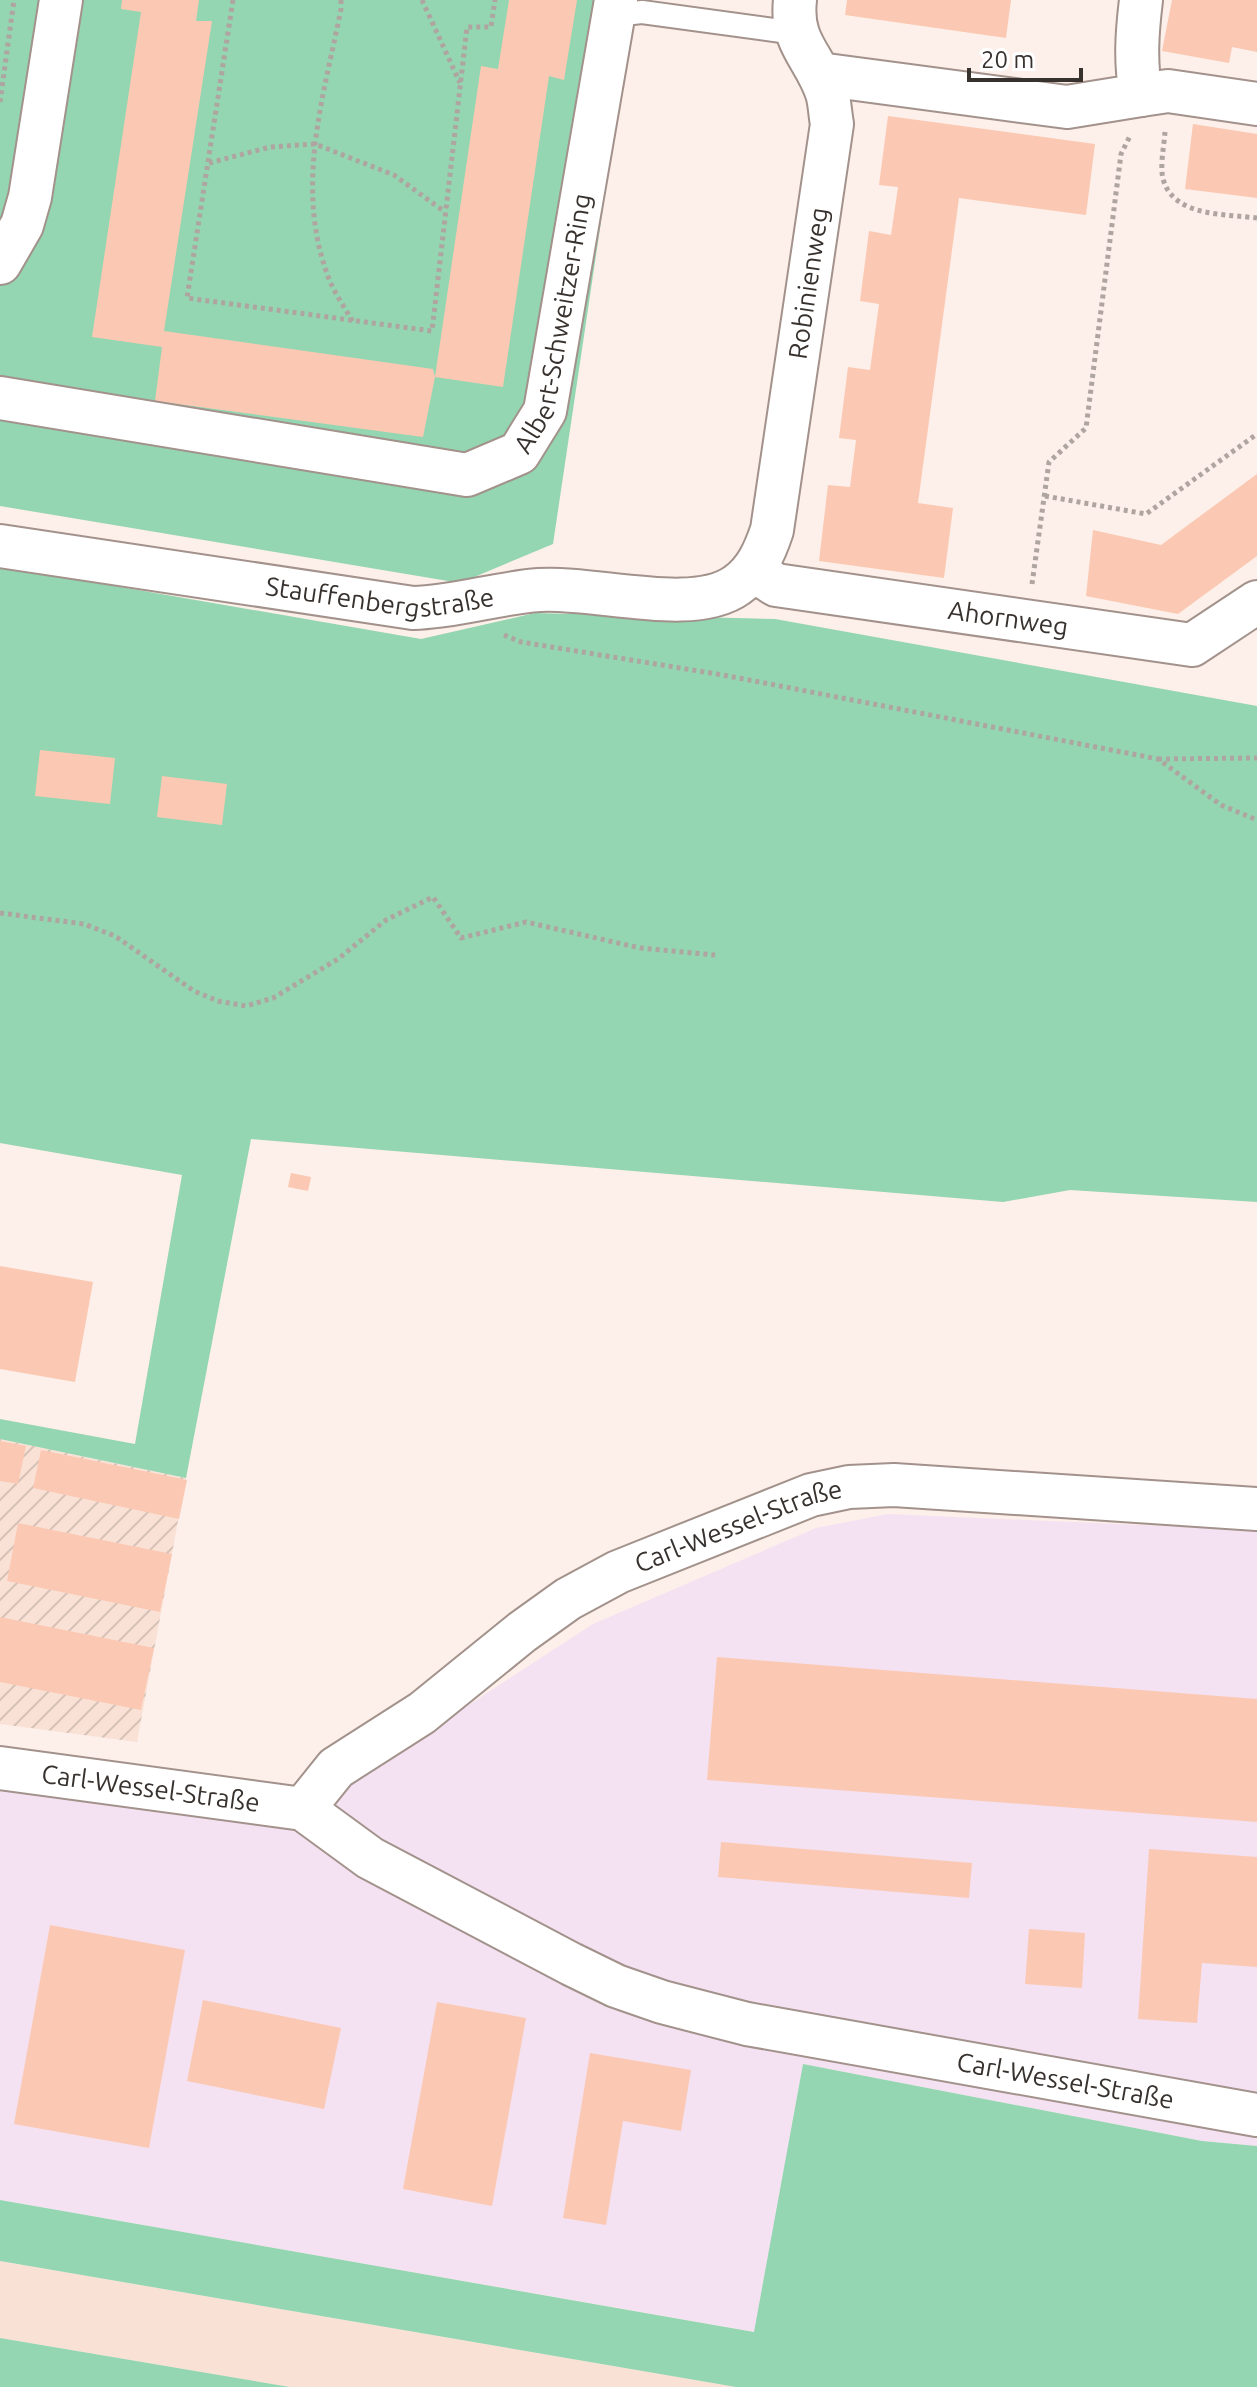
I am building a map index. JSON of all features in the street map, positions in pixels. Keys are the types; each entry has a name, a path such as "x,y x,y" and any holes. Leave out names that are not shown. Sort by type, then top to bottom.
{"street":[{"path":"0,263 22,225 30,197 61,0"},
{"path":"1141,0 1136,35 1136,69 1147,106"},
{"name":"Albert-Schweitzer-Ring","path":"0,398 467,475 519,453 545,411 615,7"},
{"name":"Robinienweg","path":"753,570 765,551 772,530 832,124 828,95 796,16"},
{"path":"819,74 1067,107 1257,104"},
{"name":"Stauffenbergstraße","path":"0,546 391,605 433,608 541,590 579,589 693,601 737,585 753,570"},
{"name":"Ahornweg","path":"753,570 776,585 1192,645 1257,602"},
{"name":"Carl-Wessel-Straße","path":"303,1809 336,1768 422,1713 568,1599 618,1572 811,1495 849,1487 894,1485 1257,1509"},
{"name":"Carl-Wessel-Straße","path":"0,1768 303,1809 370,1858 616,1986 662,2002 747,2024 1257,2115"}],"lane":[{"path":"615,7 642,12 796,16"}],"path":[{"path":"0,102 14,0"},
{"path":"233,0 187,298 432,331 467,27 491,27 495,0"},
{"path":"341,0 310,187 313,222 329,280 353,322"},
{"path":"422,0 460,84"},
{"path":"1147,106 1163,180 1174,200 1198,210 1257,218"},
{"path":"1027,621 1049,462 1086,428 1121,154 1147,106"},
{"path":"209,163 270,147 315,144 394,175 445,213"},
{"path":"1045,496 1146,514 1257,434"},
{"path":"468,601 483,627 521,642 723,675 1158,759 1257,758"},
{"path":"1158,759 1221,805 1257,820"},
{"path":"0,913 84,924 115,936 194,991 218,1001 246,1006 273,998 338,959 386,920 433,897 461,938 526,922 640,948 715,955"}],"shaded area":[{"path":"0,1439 186,1478 137,1742 0,1724"},
{"path":"888,1514 1257,1530 1257,2146 1202,2141 803,2064 755,2332 0,2200 0,1791 292,1820 593,1624 816,1528"},
{"path":"0,2261 736,2387 290,2387 0,2338"}],"green space":[{"path":"0,0 634,0 553,544 460,583 0,506"},
{"path":"0,566 421,639 535,613 775,619 1257,706 1257,1202 1070,1190 1003,1202 251,1139 186,1478 0,1439 0,1419 135,1444 182,1175 0,1143"},
{"path":"803,2064 1202,2141 1257,2146 1257,2387 736,2387 0,2261 0,2200 754,2332"},
{"path":"0,2338 290,2387 0,2387"}],"building":[{"path":"122,0 199,0 196,21 212,21 164,331 433,369 435,377 423,437 155,401 162,347 92,337 141,12 121,9"},
{"path":"509,0 577,0 564,80 549,76 503,387 435,377 481,66 498,69"},
{"path":"847,0 1011,0 1006,38 845,15"},
{"path":"1172,0 1257,0 1257,52 1232,47 1229,63 1162,51"},
{"path":"888,116 1095,144 1086,215 959,198 918,503 953,508 944,578 819,561 828,485 850,487 856,440 839,438 848,367 870,370 879,304 860,301 869,231 891,235 898,187 879,185"},
{"path":"1193,124 1257,134 1257,198 1185,189"},
{"path":"1257,474 1257,556 1178,614 1086,596 1093,530 1161,545"},
{"path":"40,750 115,758 110,804 35,796"},
{"path":"162,776 227,784 222,825 157,817"},
{"path":"291,1173 311,1177 308,1191 288,1187"},
{"path":"0,1266 93,1282 75,1382 0,1369"},
{"path":"0,1441 26,1446 18,1484 0,1481"},
{"path":"41,1450 187,1480 179,1519 33,1488"},
{"path":"18,1523 172,1554 160,1612 7,1581"},
{"path":"0,1617 154,1648 141,1710 0,1682"},
{"path":"717,1657 1257,1699 1257,1822 707,1780"},
{"path":"721,1842 972,1863 969,1898 718,1877"},
{"path":"1149,1849 1257,1857 1257,1967 1202,1963 1197,2023 1138,2019"},
{"path":"50,1925 185,1950 149,2148 14,2124"},
{"path":"1029,1929 1085,1933 1082,1988 1025,1984"},
{"path":"203,2000 341,2028 324,2109 187,2081"},
{"path":"437,2002 526,2018 492,2206 403,2189"},
{"path":"590,2053 691,2070 681,2131 623,2121 606,2225 563,2218"}]}
